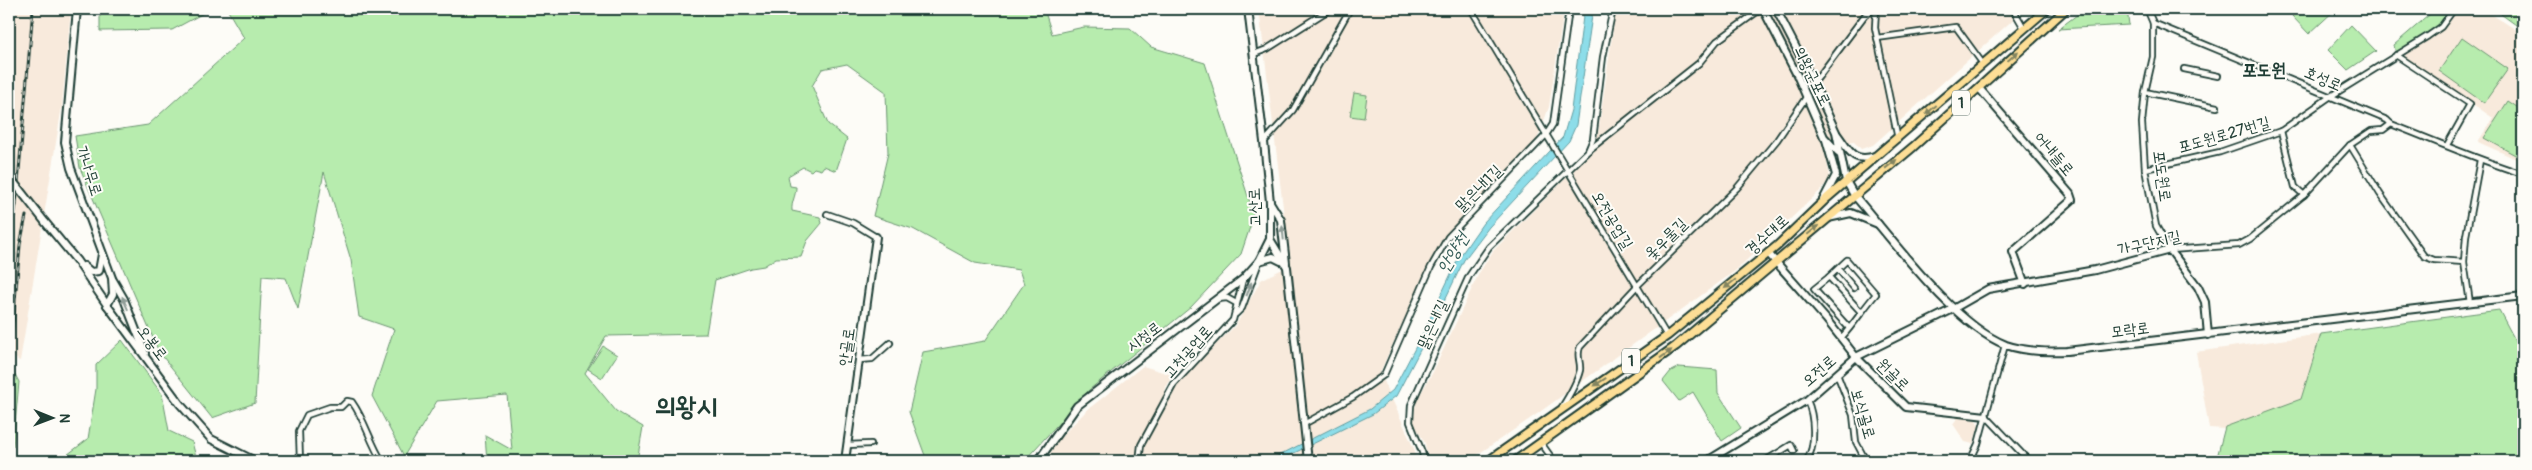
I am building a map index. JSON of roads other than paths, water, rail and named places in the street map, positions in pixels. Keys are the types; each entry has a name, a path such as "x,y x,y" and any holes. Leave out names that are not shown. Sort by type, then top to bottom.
{"main road":[{"name":"경수대로","path":"1488,461 1667,336 1768,253 1846,181 2047,9"},
{"name":"경수대로","path":"1515,461 1676,346 1913,147 2066,9"}],"street":[{"name":"가나무로","path":"77,9 65,142 71,168 112,278 113,294 107,305"},
{"name":"고산로","path":"1248,9 1270,202 1270,239 1286,267 1308,459"},
{"path":"1254,54 1267,49 1330,9"},
{"path":"1264,142 1293,110 1350,9"},
{"path":"1471,9 1546,135"},
{"name":"맑은내1길","path":"1304,427 1353,397 1384,375 1431,267 1448,238 1546,135 1553,124 1569,9"},
{"path":"1588,150 1592,139 1603,57 1613,9"},
{"name":"맑은내길","path":"1424,461 1410,422 1411,405 1469,276 1489,247 1588,150 1699,63 1717,41 1762,9"},
{"name":"의왕군포로","path":"1762,9 1807,96 1824,136 1839,152"},
{"name":"의왕군포로","path":"1776,9 1836,132 1846,181 1854,195"},
{"path":"1814,84 1865,15 1876,9"},
{"path":"1876,9 1875,28 1898,138"},
{"path":"2013,9 2024,28"},
{"name":"포도원로","path":"2147,9 2153,22 2153,58 2145,92 2142,123 2144,169 2156,226 2170,250 2198,287 2205,302 2208,335"},
{"name":"포도원로27번길","path":"2144,169 2220,152 2281,131 2331,96 2441,26 2454,9"},
{"name":"호성로","path":"2153,22 2331,96 2387,120 2391,124 2447,145 2480,160 2523,174"},
{"path":"1877,38 1956,27 1983,64"},
{"path":"2396,55 2470,104 2447,145"},
{"path":"2184,69 2218,76"},
{"name":"어내들로","path":"1979,88 2070,194 2072,200 2013,252 2025,284"},
{"path":"2145,92 2217,107"},
{"name":"옻우물길","path":"1562,408 1578,374 1580,367 1577,353 1580,347 1637,286 1738,188 1777,140 1807,96"},
{"name":"가구단지길","path":"1953,309 1988,289 2025,284 2095,270 2170,250 2239,245 2250,239 2304,196 2350,145 2371,131 2382,130 2391,124"},
{"path":"2281,131 2295,187 2304,196"},
{"path":"1836,132 1854,157 1868,158 1878,155"},
{"name":"오전공업길","path":"1546,135 1667,336"},
{"path":"1818,207 1836,175 1824,136"},
{"path":"2350,145 2380,194 2424,256 2434,260 2464,262"},
{"path":"2470,303 2464,262 2466,236 2480,160"},
{"name":"오봉로","path":"9,176 77,261 180,404 211,439 255,461"},
{"name":"모락로","path":"1854,195 1953,309 2005,344 2044,352 2067,352 2523,296"},
{"path":"1270,202 1281,220 1286,267"},
{"path":"1827,218 1851,213 1880,225"},
{"path":"827,214 853,223 876,237"},
{"name":"안골로","path":"845,461 876,237"},
{"name":"시청로","path":"1038,461 1077,406 1244,279 1259,261 1270,239"},
{"path":"77,261 91,272 99,271 102,262 102,248"},
{"name":"원골로","path":"1768,253 1856,357 1906,407 1986,416"},
{"path":"1259,261 1274,257 1278,258 1286,267"},
{"path":"1841,338 1849,328 1861,312 1876,294 1847,260 1814,289 1849,328"},
{"name":"고천공업로","path":"1139,461 1141,445 1174,384 1242,308 1259,261"},
{"path":"1838,268 1854,288"},
{"path":"1829,277 1861,312"},
{"path":"112,278 124,299 148,361"},
{"path":"1235,315 1236,303 1244,279"},
{"path":"1218,299 1227,298 1236,303"},
{"name":"오전로","path":"1707,461 1808,400 1856,357 1953,309"},
{"path":"859,360 872,359 890,343"},
{"path":"1970,461 1978,444 2005,344"},
{"name":"보식골로","path":"1837,374 1853,415 1856,442 1866,461"},
{"path":"1806,461 1812,445 1813,427 1812,411 1808,400"},
{"path":"300,461 300,431 307,415 330,407 341,407 347,401 352,402 360,414 368,438 382,461"},
{"path":"1986,416 2029,461"},
{"path":"1540,443 1554,461"},
{"path":"847,444 871,444"},
{"path":"1765,461 1790,445 1794,451"}],"water":[{"path":"1584,9 1593,9 1576,125 1569,141 1489,227 1464,260 1396,396 1373,414 1278,461 1268,461 1370,409 1393,390 1424,331 1458,259 1483,223 1563,137 1571,110"}],"railway":[{"path":"9,243 16,205 33,9"},
{"path":"12,334 20,245 26,216"},
{"path":"9,279 14,254"}],"district":[{"name":"포도원","path":"2264,70"},
{"name":"의왕시","path":"686,407"}],"water label":[{"name":"안양천","path":"1453,253"}]}
